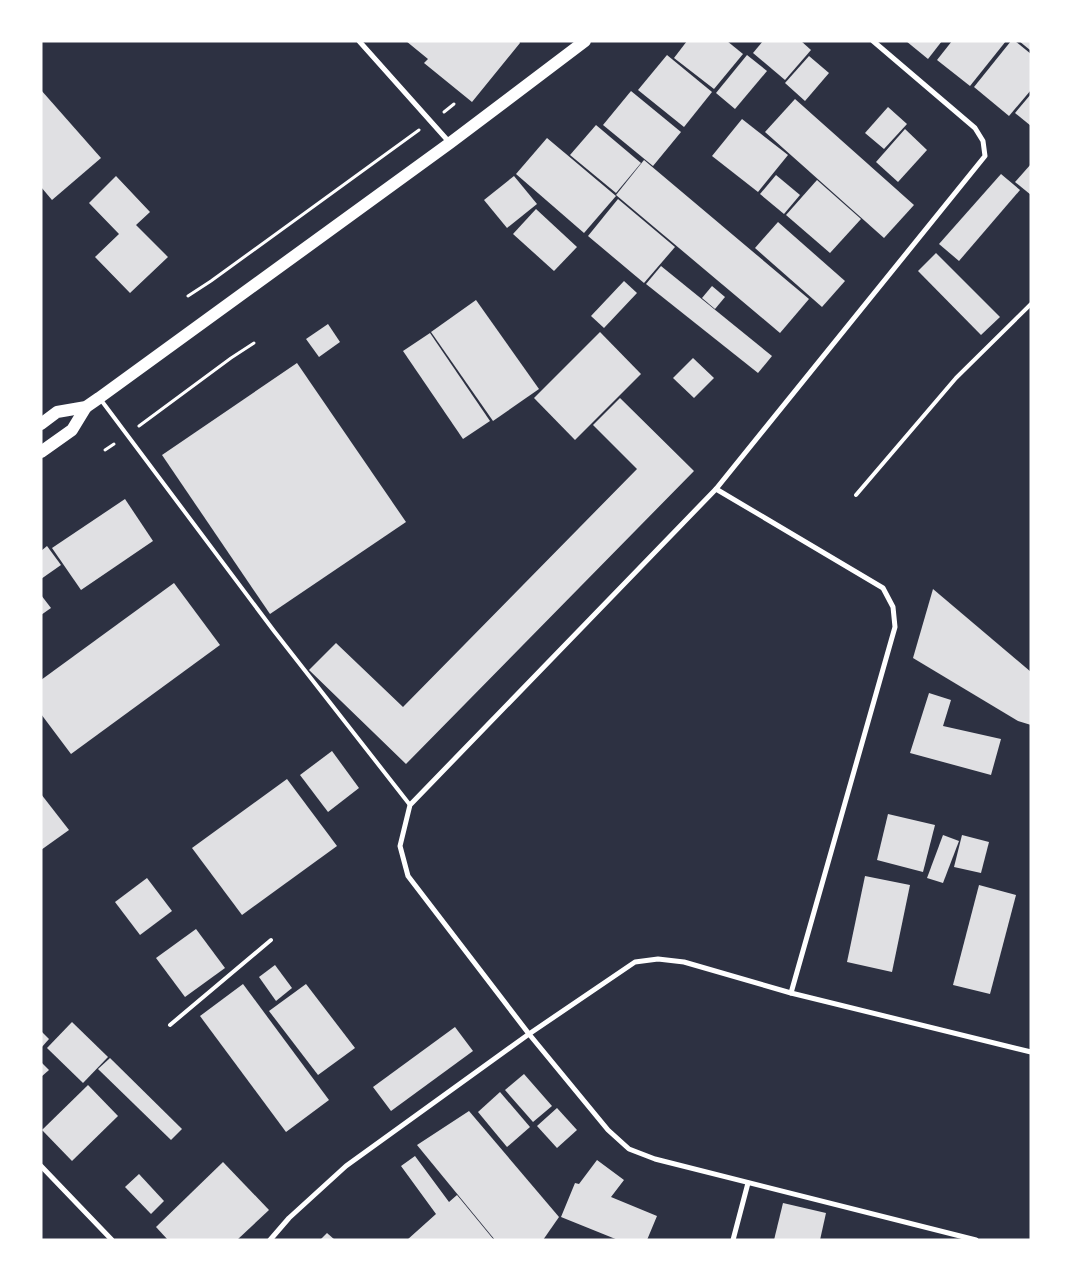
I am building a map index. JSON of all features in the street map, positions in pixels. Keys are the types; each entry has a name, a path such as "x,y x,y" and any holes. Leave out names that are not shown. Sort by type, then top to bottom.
{"main road":[{"path":"41,452 72,430 86,407 450,142 585,41"},
{"path":"41,424 57,412 86,407"}],"street":[{"path":"358,41 450,142"},
{"path":"873,41 975,128 983,141 985,156 716,488 410,805 400,846 408,876 529,1034 608,1130 629,1148 655,1159 976,1240"},
{"path":"716,488 883,588 893,607 895,626 791,993"},
{"path":"270,1240 289,1218 346,1166 529,1034 635,962 658,959 684,962 791,993 1031,1052"},
{"path":"41,1166 112,1240"},
{"path":"733,1240 748,1183"}],"lane":[{"path":"856,495 956,378 1031,304"},
{"path":"99,398 274,631 410,805"},
{"path":"170,1025 271,940"}],"path":[{"path":"188,296 454,104"},
{"path":"105,450 254,343"}],"building":[{"path":"406,41 519,41 520,43 472,102 424,63 428,59"},
{"path":"687,41 727,41 743,54 714,89 674,58"},
{"path":"763,41 801,41 811,50 785,80 753,53"},
{"path":"906,41 942,41 928,59"},
{"path":"952,41 1006,41 970,86 937,60"},
{"path":"1011,41 1015,41 1031,54 1031,90 1009,116 974,87"},
{"path":"1019,41 1031,41 1031,49 1030,50"},
{"path":"667,55 712,92 684,127 638,90"},
{"path":"747,55 767,71 735,109 716,93"},
{"path":"809,56 829,73 805,101 785,83"},
{"path":"41,90 101,158 52,200 41,187"},
{"path":"631,91 681,132 653,166 603,125"},
{"path":"1031,94 1031,126 1015,113"},
{"path":"795,99 914,205 884,238 765,132"},
{"path":"888,107 907,124 884,149 865,133"},
{"path":"742,119 788,155 758,192 712,156"},
{"path":"596,125 641,163 616,193 570,155"},
{"path":"905,129 927,150 898,182 876,162"},
{"path":"547,138 616,196 584,233 516,174"},
{"path":"644,160 809,299 780,333 616,195"},
{"path":"1031,164 1031,195 1015,182"},
{"path":"1001,174 1020,190 959,261 939,244"},
{"path":"776,175 800,195 784,214 760,194"},
{"path":"116,176 150,212 136,225 168,257 130,293 95,257 119,234 89,203"},
{"path":"514,176 537,204 507,228 484,200"},
{"path":"817,180 861,219 830,253 786,215"},
{"path":"618,199 675,247 644,283 588,236"},
{"path":"536,209 577,247 554,271 513,234"},
{"path":"778,222 845,281 822,307 755,248"},
{"path":"936,253 1000,317 981,335 918,271"},
{"path":"661,266 772,356 758,373 646,284"},
{"path":"624,281 637,293 604,328 591,316"},
{"path":"712,286 725,297 715,309 702,298"},
{"path":"476,300 539,389 493,421 431,332"},
{"path":"328,324 340,342 319,357 306,339"},
{"path":"600,332 641,374 575,440 534,398"},
{"path":"430,333 490,421 463,439 403,351"},
{"path":"693,358 714,378 694,398 673,378"},
{"path":"297,363 406,522 270,614 162,455"},
{"path":"620,398 694,471 406,764 309,670 336,643 403,707 637,469 593,425"},
{"path":"125,499 153,541 81,590 52,548"},
{"path":"47,546 61,565 41,579 41,551"},
{"path":"174,583 220,645 71,754 41,714 41,680"},
{"path":"933,589 1031,672 1031,725 1018,721 913,658"},
{"path":"41,595 51,608 41,615"},
{"path":"929,693 951,700 943,726 1001,739 991,775 910,753"},
{"path":"332,751 359,788 328,812 300,775"},
{"path":"287,779 337,846 242,915 192,848"},
{"path":"41,794 69,830 41,850"},
{"path":"888,814 935,825 923,872 877,860"},
{"path":"943,835 959,841 943,883 927,878"},
{"path":"962,835 989,842 981,873 954,867"},
{"path":"865,876 910,885 892,972 847,962"},
{"path":"147,878 172,911 140,935 115,902"},
{"path":"979,885 1016,895 990,994 953,985"},
{"path":"196,929 225,968 185,997 156,958"},
{"path":"275,965 292,988 276,1001 259,977"},
{"path":"243,984 329,1100 286,1132 200,1016"},
{"path":"306,984 355,1048 318,1075 269,1011"},
{"path":"72,1022 108,1057 83,1083 47,1048"},
{"path":"455,1027 473,1051 391,1111 373,1087"},
{"path":"41,1031 49,1039 41,1048"},
{"path":"110,1058 182,1129 171,1140 98,1069"},
{"path":"41,1062 49,1070 41,1077"},
{"path":"524,1074 552,1106 533,1122 505,1090"},
{"path":"88,1085 118,1116 72,1161 42,1130"},
{"path":"500,1092 530,1127 507,1147 478,1112"},
{"path":"557,1108 577,1130 557,1148 537,1126"},
{"path":"469,1111 559,1217 543,1240 495,1240 417,1145"},
{"path":"415,1156 449,1202 457,1195 494,1240 407,1240 436,1214 401,1166"},
{"path":"597,1160 624,1180 611,1197 657,1216 647,1240 618,1240 561,1217 575,1183 579,1184"},
{"path":"223,1162 269,1210 237,1240 168,1240 156,1227"},
{"path":"139,1174 164,1201 151,1214 125,1187"},
{"path":"783,1203 826,1213 820,1240 774,1240"},
{"path":"327,1233 335,1240 320,1240"}]}
